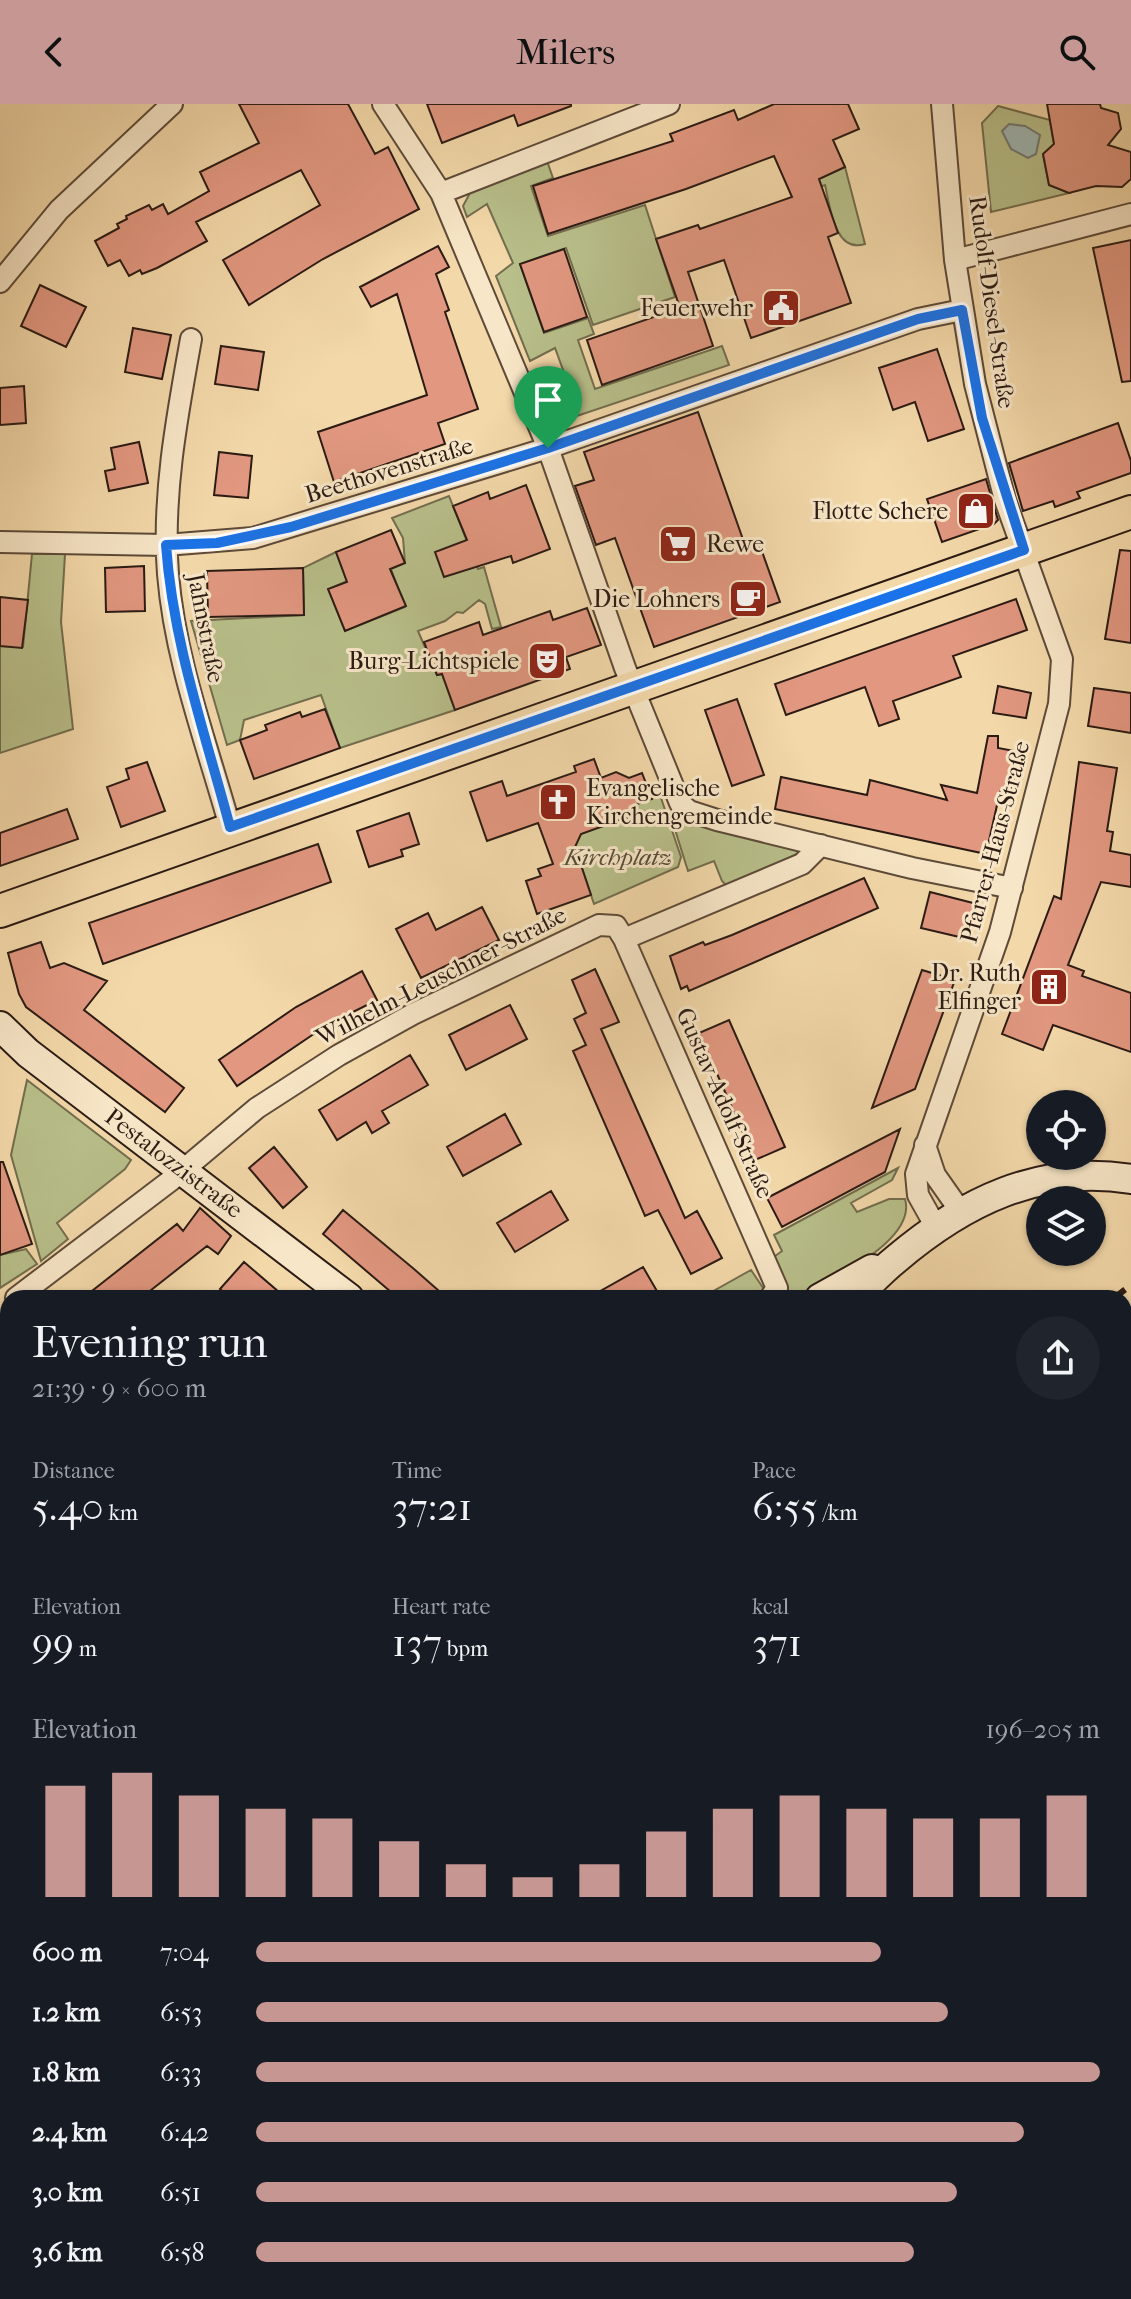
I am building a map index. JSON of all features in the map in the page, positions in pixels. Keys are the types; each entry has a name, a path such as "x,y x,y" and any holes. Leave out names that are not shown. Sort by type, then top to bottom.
{"main road":[{"path":"0,911 230,827 1131,512"},
{"name":"Pestalozzistraße","path":"0,1026 28,1053 339,1290"},
{"path":"863,1290 895,1260 961,1212 1012,1186 1081,1175 1131,1179"},
{"path":"836,1290 895,1260"}],"street":[{"path":"0,282 59,210 172,104"},
{"path":"383,104 441,193 548,448 632,687 672,790 689,811 821,845 1012,888"},
{"path":"441,193 669,104"},
{"name":"Rudolf-Diesel-Straße","path":"942,104 962,310 982,418 1024,550"},
{"path":"955,260 1131,214"},
{"name":"Beethovenstraße","path":"0,542 166,545 253,538 548,448 904,324 962,310"},
{"name":"Jahnstraße","path":"191,339 174,434 166,545 172,608 186,676 230,827"},
{"name":"Pfarrer-Haus-Straße","path":"937,1229 924,1210 916,1185 925,1145 1012,888 1059,704 1064,669 1024,550"},
{"path":"624,939 802,864 821,845"},
{"name":"Wilhelm-Leuschner-Straße","path":"182,1170 257,1108 339,1055 413,1014 599,925 616,926 624,939"},
{"name":"Gustav-Adolf-Straße","path":"624,939 772,1290"},
{"path":"925,1145 935,1175 961,1212"},
{"path":"26,1290 182,1170"}],"green space":[{"path":"998,106 1050,120 1054,144 1043,154 1049,185 1069,193 991,212 982,123"},
{"path":"547,161 553,178 531,186 548,236 645,205 675,297 593,325 566,248 520,264 544,333 588,318 594,334 578,340 595,389 722,346 729,365 571,418 550,411 546,404 570,389 555,348 530,361 496,276 513,263 487,204 467,217 463,206 471,191"},
{"path":"845,167 865,244 846,242 835,226 825,185 813,189 810,183"},
{"path":"449,496 478,569 484,567 501,627 492,629 485,604 479,600 463,613 457,612 445,621 418,631 437,675 442,674 455,710 340,748 321,695 244,720 240,740 227,745 191,621 304,615 303,568 336,552 347,581 329,589 345,631 405,607 391,569 405,563 403,538 392,518"},
{"path":"32,554 65,554 61,622 73,729 0,753 0,646 23,647"},
{"name":"Kirchplatz","path":"660,795 681,857 678,867 594,904 574,845 580,834 631,816 636,804"},
{"path":"672,820 792,843 799,853 728,887 722,881 714,861 688,871"},
{"path":"27,1080 131,1160 125,1169 57,1223 68,1239 41,1261 11,1155"},
{"path":"898,1168 892,1180 851,1203 857,1212 889,1199 905,1199 905,1214 899,1229 870,1256 818,1290 786,1290 771,1259 782,1251 774,1235"},
{"path":"26,1249 37,1264 0,1288 0,1255"},
{"path":"751,1270 765,1290 715,1290"}],"water":[{"path":"1009,124 1025,126 1040,135 1036,154 1028,158 1011,149 1002,131"}],"building":[{"path":"239,104 348,104 375,154 388,147 419,209 323,259 249,305 223,260 320,205 301,170 196,222 207,241 157,268 142,274 140,270 129,276 120,260 108,266 95,241 119,228 117,224 127,219 126,216 149,205 152,210 163,204 168,214 209,191 200,172 259,143"},
{"path":"427,104 571,106 518,126 514,115 442,143"},
{"path":"774,104 848,104 859,129 833,140 845,167 819,179 838,233 828,237 851,303 751,338 724,260 688,272 713,346 602,385 587,340 680,308 656,239 698,225 700,229 792,197 774,156 686,189 548,234 533,186 673,141 670,134 734,110 738,120"},
{"path":"1047,104 1100,104 1101,108 1118,113 1121,129 1108,145 1131,152 1131,179 1122,187 1096,186 1069,193 1049,185 1043,154 1054,144"},
{"path":"1131,240 1131,381 1122,382 1093,248"},
{"path":"438,246 449,267 436,274 449,310 445,312 478,409 438,423 445,444 334,482 318,432 427,395 397,294 371,307 360,287"},
{"path":"564,249 587,317 544,332 520,264"},
{"path":"40,285 86,307 66,347 21,326"},
{"path":"133,328 171,335 162,379 125,372"},
{"path":"221,346 264,352 258,390 215,384"},
{"path":"937,349 964,429 928,441 915,402 893,410 879,368"},
{"path":"24,386 26,423 0,425 0,388"},
{"path":"698,412 746,548 759,543 780,602 654,647 615,538 596,545 575,486 594,480 584,452"},
{"path":"1118,423 1131,461 1131,473 1077,492 1080,498 1055,507 1053,501 1023,511 1009,463"},
{"path":"139,442 148,483 109,491 105,471 115,469 111,448"},
{"path":"219,452 252,456 248,498 214,495"},
{"path":"986,479 998,520 942,542 927,499"},
{"path":"526,485 550,549 513,563 511,556 444,577 435,552 467,540 453,506 488,492 490,499"},
{"path":"391,530 405,563 390,569 406,606 345,631 328,589 347,582 336,552"},
{"path":"1120,550 1131,551 1131,643 1105,639"},
{"path":"144,566 145,611 106,612 105,568"},
{"path":"303,568 304,615 208,617 207,571"},
{"path":"0,597 28,600 22,648 0,646"},
{"path":"1016,599 1027,630 953,656 961,677 893,701 899,719 879,726 865,687 786,715 775,684"},
{"path":"587,608 601,645 566,657 570,669 455,710 442,674 437,675 424,642 479,622 483,635 550,611 553,620"},
{"path":"998,686 1031,693 1026,718 993,713"},
{"path":"1094,688 1131,693 1131,733 1088,726"},
{"path":"737,699 764,775 732,786 705,710"},
{"path":"325,709 340,748 254,779 240,740 267,730 265,725 300,712 302,717"},
{"path":"988,736 998,736 998,748 1019,752 1011,794 1000,792 986,854 775,809 781,777 867,795 870,780 947,800 941,785 977,793"},
{"name":"Evangelische Kirchengemeinde","path":"594,759 601,778 616,772 629,778 642,773 652,799 637,804 631,816 581,834 575,847 591,895 537,914 526,881 541,876 538,869 553,864 538,823 487,841 470,792 502,781 507,796 576,772 574,766"},
{"path":"147,762 165,811 121,827 107,787 129,779 126,769"},
{"path":"1079,762 1117,768 1107,831 1113,832 1110,851 1131,855 1131,887 1101,882 1068,965 1084,971 1082,976 1131,993 1131,1052 1053,1025 1043,1050 1002,1034 1054,896 1061,899"},
{"path":"67,809 78,839 0,866 0,833"},
{"path":"409,813 419,844 401,850 403,856 369,867 357,831"},
{"path":"318,844 331,882 103,964 89,923"},
{"path":"864,878 878,908 689,991 687,986 681,989 670,956 703,942 705,945 732,935"},
{"path":"930,892 977,904 968,939 921,928"},
{"path":"482,907 499,940 421,978 396,929 428,913 436,930"},
{"path":"41,942 50,968 64,963 107,981 84,1010 184,1088 165,1112 26,1007 19,994 8,953"},
{"path":"595,969 619,1022 601,1029 685,1218 697,1211 722,1258 691,1274 658,1210 645,1216 573,1051 586,1045 574,1019 586,1013 572,980"},
{"path":"922,970 955,980 915,1089 872,1108"},
{"path":"362,971 377,1000 327,1025 237,1086 219,1060 296,1007"},
{"path":"510,1005 527,1039 466,1070 449,1035"},
{"path":"729,1020 785,1147 755,1160 699,1033"},
{"path":"410,1055 428,1085 382,1111 389,1123 372,1133 366,1122 337,1140 319,1110"},
{"path":"505,1114 521,1144 463,1176 447,1147"},
{"path":"900,1129 885,1172 782,1227 767,1198"},
{"path":"274,1147 307,1187 283,1208 249,1168"},
{"path":"0,1162 3,1162 32,1244 0,1255"},
{"path":"551,1191 568,1220 515,1252 497,1223"},
{"path":"200,1208 231,1236 218,1254 207,1246 151,1290 93,1290 177,1224 183,1231"},
{"path":"343,1210 438,1290 389,1290 323,1234"},
{"path":"244,1262 277,1290 221,1290"},
{"path":"643,1267 656,1290 602,1290"}],"railway":[{"path":"1124,1290 1131,1285"}],"place":[{"name":"Feuerwehr","path":"781,308"},
{"name":"Flotte Schere","path":"976,511"},
{"name":"Rewe","path":"678,544"},
{"name":"Die Lohners","path":"748,599"},
{"name":"Burg-Lichtspiele","path":"547,661"},
{"name":"Evangelische Kirchengemeinde","path":"558,802"},
{"name":"Dr. Ruth Elfinger","path":"1049,987"}],"route":[{"path":"962,310 982,418 1005,500 1024,550 230,827 186,676 172,608 166,545 253,538 548,448 918,319 962,310"}]}
